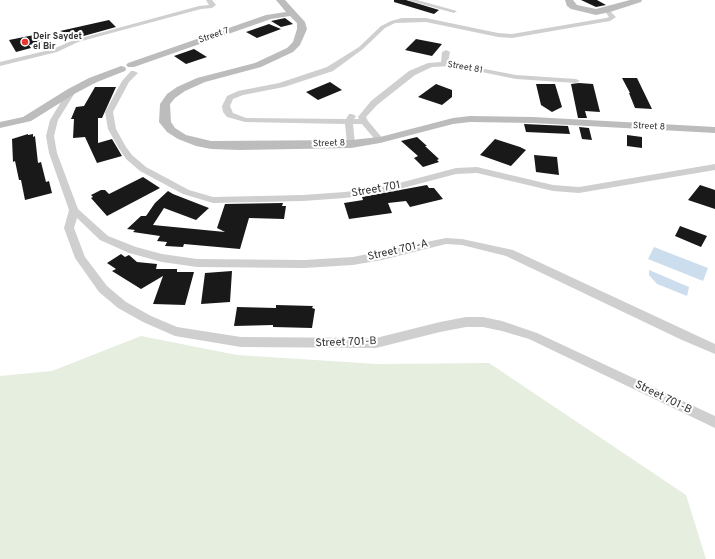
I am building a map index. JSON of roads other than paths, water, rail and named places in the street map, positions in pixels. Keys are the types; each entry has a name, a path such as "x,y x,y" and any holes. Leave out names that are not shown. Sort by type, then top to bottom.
{"street":[{"path":"195,0 201,7"},
{"path":"0,64 55,51 76,41 201,7 206,8 213,6 209,0"},
{"path":"410,0 454,11"},
{"path":"569,0 570,4 574,7 596,12 638,0"},
{"name":"Street 7","path":"129,72 159,55 269,17 287,7"},
{"name":"Street 8","path":"287,7 301,22 302,30 297,43 290,50 276,58 258,65 201,80 181,89 171,96 165,104 165,122 171,130 182,137 212,145 272,146 351,144 380,140 452,121 470,119 533,120 715,130"},
{"path":"364,122 244,120 230,115 227,112 226,106 230,98 241,93 281,85 330,68 361,48 382,27 393,22 402,20 426,20 498,35 512,36 608,20 613,17 607,10"},
{"path":"444,64 446,52"},
{"name":"Street 81","path":"349,122 355,114 367,109 412,73 431,65 444,64 516,77 576,81"},
{"path":"0,125 27,119 72,91 106,74 129,72"},
{"name":"Street 701","path":"129,72 109,112 112,129 129,157 143,169 186,192 213,200 303,198 345,195 388,189 456,171 476,170 503,175 528,183 553,188 579,190 715,168"},
{"path":"72,91 54,120 50,136 53,152 74,210"},
{"path":"367,109 362,116 364,122 380,140"},
{"path":"349,122 351,144"},
{"name":"Street 701-A","path":"74,210 104,238 133,250 162,258 197,263 304,264 353,261 438,243 462,242 508,253 686,337 715,349"},
{"name":"Street 701-B","path":"74,210 69,228 80,258 103,289 122,305 147,319 175,331 240,342 376,343 466,322 484,322 502,326 540,339 715,422"},
{"path":"73,238 78,233 92,228"}],"water":[{"path":"654,247 708,268 703,281 648,259"},
{"path":"649,270 689,287 687,296 657,284 649,275"}],"place":[{"name":"Deir Saydet el Bir","path":"25,42"}]}
